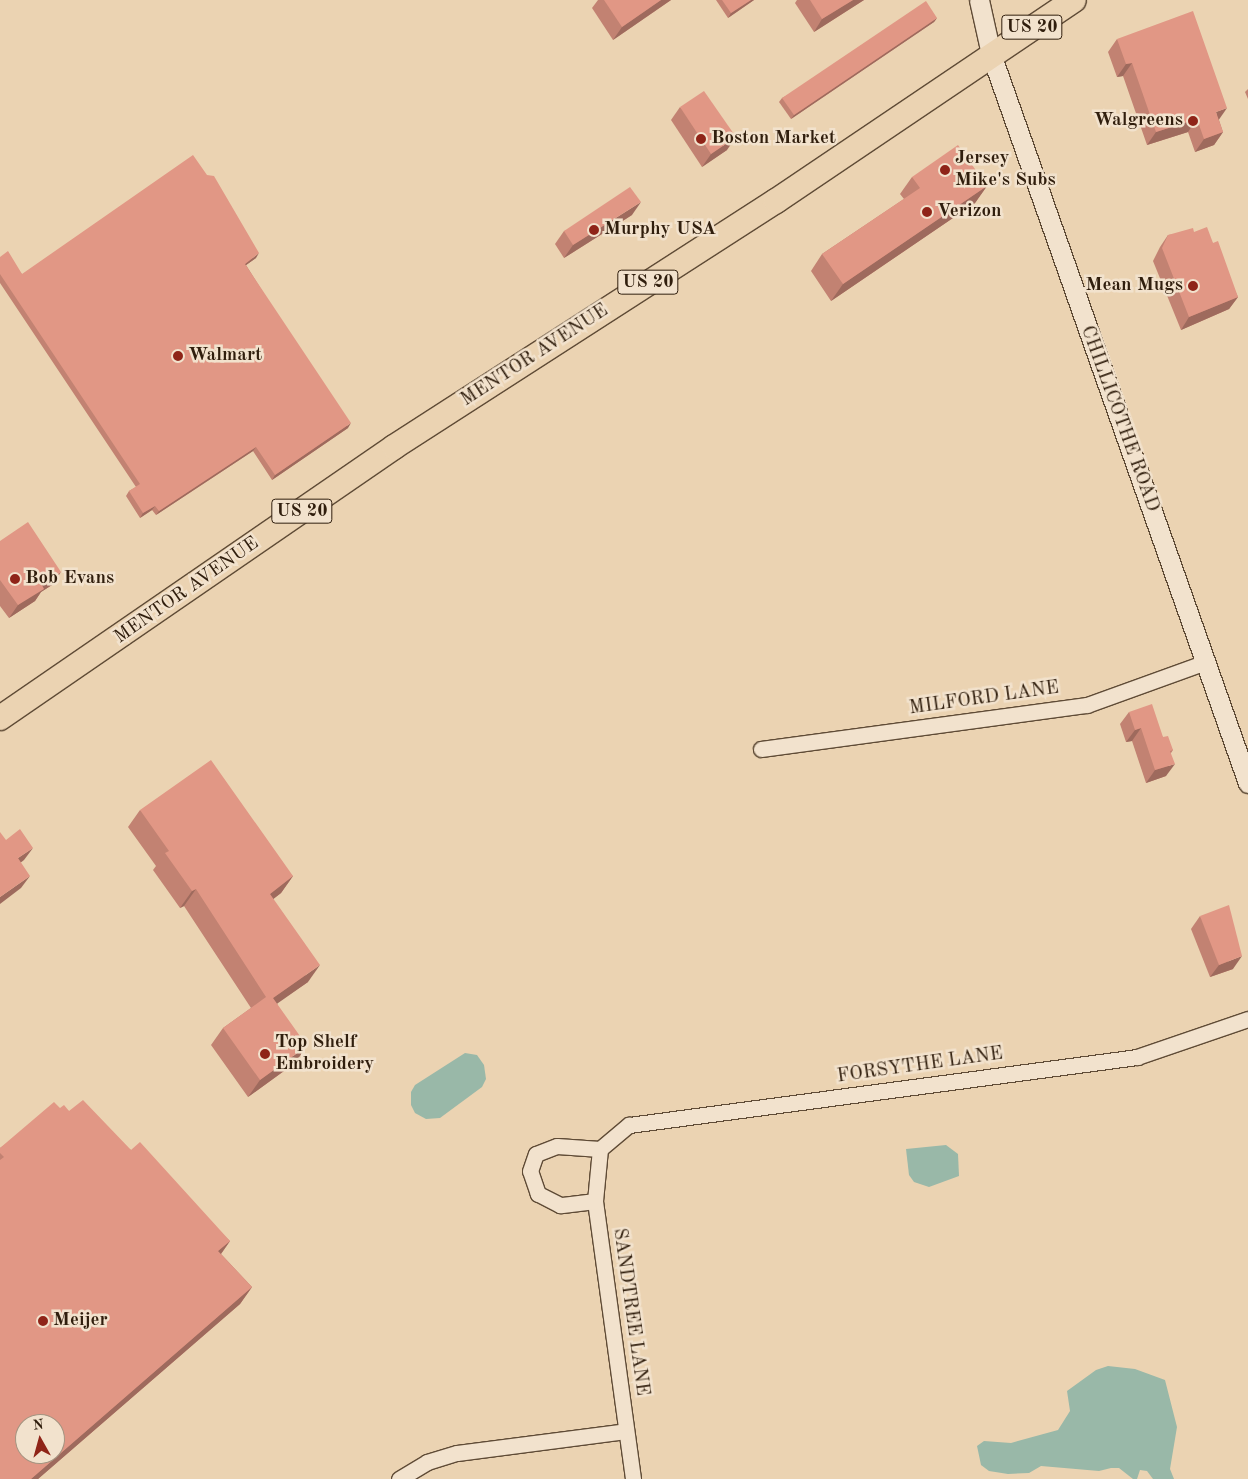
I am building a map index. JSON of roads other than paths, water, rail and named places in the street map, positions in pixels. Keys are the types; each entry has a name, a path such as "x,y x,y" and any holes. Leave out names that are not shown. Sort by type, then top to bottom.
{"main road":[{"name":"MENTOR AVENUE","path":"0,718 394,447 776,200 1074,0"}],"street":[{"name":"CHILLICOTHE ROAD","path":"979,0 991,54 1248,783"},
{"name":"MILFORD LANE","path":"760,749 1087,705 1206,662"},
{"name":"FORSYTHE LANE","path":"600,1149 629,1125 1136,1057 1248,1019"},
{"path":"595,1201 560,1205 538,1194 530,1171 536,1154 556,1146 600,1149"},
{"name":"SANDTREE LANE","path":"600,1149 595,1201 633,1479"},
{"path":"399,1479 427,1462 457,1453 626,1431"}],"place":[{"name":"Walgreens","path":"1193,121"},
{"name":"Boston Market","path":"701,139"},
{"name":"Jersey Mike's Subs","path":"945,170"},
{"name":"Verizon","path":"927,212"},
{"name":"Murphy USA","path":"594,230"},
{"name":"Mean Mugs","path":"1193,286"},
{"name":"Walmart","path":"178,356"},
{"name":"Bob Evans","path":"15,579"},
{"name":"Top Shelf Embroidery","path":"265,1054"},
{"name":"Meijer","path":"43,1321"}]}
